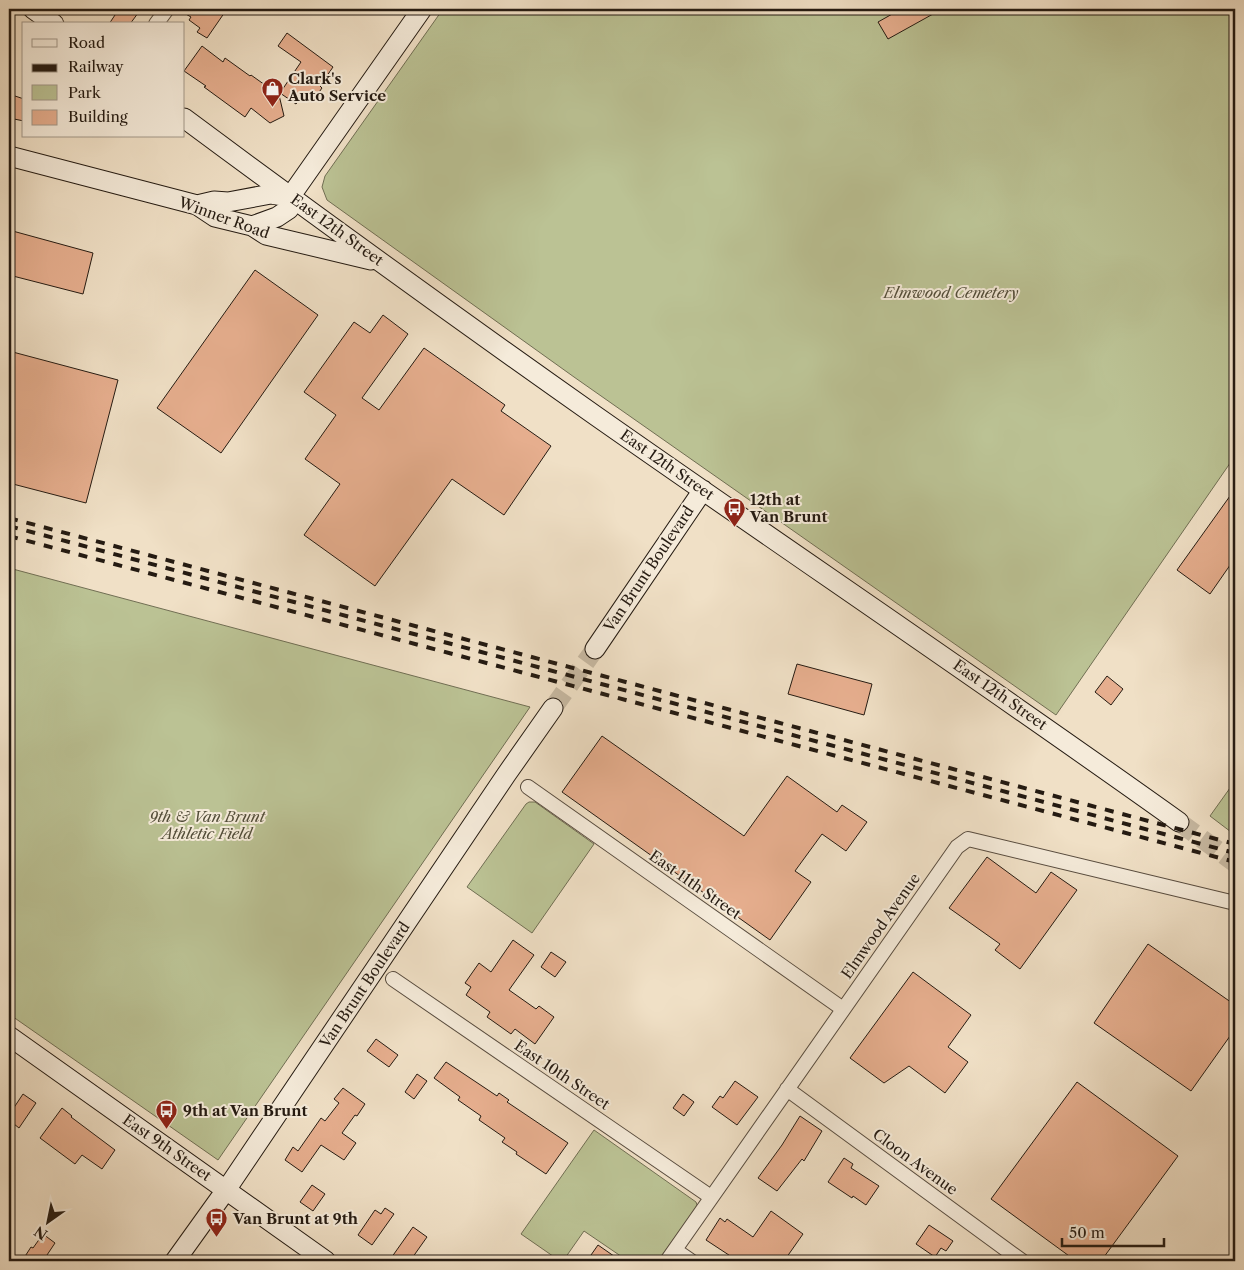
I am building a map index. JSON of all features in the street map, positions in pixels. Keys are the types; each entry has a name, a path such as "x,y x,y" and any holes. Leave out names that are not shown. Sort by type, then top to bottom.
{"street":[{"path":"33,9 51,22"},
{"path":"157,22 167,9"},
{"path":"252,226 277,217 289,209 290,197 422,9"},
{"name":"East 12th Street","path":"185,119 290,197 597,417 1036,720 1179,822"},
{"name":"Winner Road","path":"9,156 197,205 214,217 252,226 266,235 382,263"},
{"path":"197,205 214,201 228,202 271,194 290,197"},
{"name":"Van Brunt Boulevard","path":"595,648 703,490"},
{"name":"Van Brunt Boulevard","path":"174,1261 226,1190 553,708"},
{"name":"East 11th Street","path":"528,787 843,1009"},
{"name":"Elmwood Avenue","path":"671,1256 957,847 968,839 1235,903"},
{"name":"East 10th Street","path":"393,979 711,1197"},
{"name":"East 9th Street","path":"9,1036 326,1261"},
{"name":"Cloon Avenue","path":"787,1089 1022,1261"},
{"path":"671,1256 691,1261"}],"green space":[{"name":"Elmwood Cemetery","path":"443,9 1235,9 1235,456 1056,715 574,377 327,200 322,187 325,176"},
{"name":"9th & Van Brunt Athletic Field","path":"9,568 530,707 218,1160 9,1014"},
{"path":"1235,781 1235,835 1210,816"},
{"path":"529,802 535,802 594,844 532,933 467,887"},
{"path":"594,1130 696,1202 695,1209 658,1261 628,1261 584,1231 563,1261 560,1261 521,1234"}],"building":[{"path":"119,9 141,9 131,22 110,22"},
{"path":"177,9 227,9 207,38 197,32 200,28 189,20 191,17"},
{"path":"892,9 942,9 888,39 878,22 894,13"},
{"path":"287,33 333,67 312,102 303,95 296,104 280,93 301,62 278,46"},
{"path":"202,46 223,62 225,58 279,95 284,116 270,123 251,108 245,117 204,87 206,86 185,72"},
{"path":"9,94 22,98 22,121 9,118"},
{"path":"9,230 93,253 83,294 9,275"},
{"path":"255,270 318,315 221,453 157,408"},
{"path":"383,315 408,334 362,398 379,410 424,348 505,405 501,411 551,446 504,515 452,479 375,586 304,535 340,484 305,459 336,415 304,392 354,322 370,333"},
{"path":"9,351 118,380 86,503 9,483"},
{"path":"1235,489 1235,558 1210,594 1177,570"},
{"path":"797,664 872,684 864,715 788,694"},
{"path":"1107,676 1123,689 1111,705 1095,692"},
{"path":"602,736 744,836 787,776 837,812 842,805 867,822 846,851 822,834 795,871 811,882 770,940 562,792"},
{"path":"987,857 1036,893 1051,872 1077,890 1020,969 995,950 1000,944 949,908"},
{"path":"513,940 534,955 509,990 536,1009 539,1006 554,1017 535,1044 515,1029 511,1034 487,1017 490,1012 466,995 471,987 465,983 479,963 491,972"},
{"path":"1148,944 1235,1005 1235,1029 1191,1091 1094,1023"},
{"path":"551,952 566,962 555,977 541,967"},
{"path":"913,972 971,1015 948,1047 968,1062 945,1093 909,1066 884,1083 850,1058"},
{"path":"376,1039 398,1055 389,1067 367,1051"},
{"path":"446,1062 497,1096 499,1093 509,1100 507,1102 568,1143 546,1174 502,1142 505,1138 479,1120 481,1116 458,1100 460,1097 434,1078"},
{"path":"417,1074 427,1081 414,1099 405,1092"},
{"path":"735,1081 758,1097 737,1125 712,1107 720,1096 723,1098"},
{"path":"1077,1082 1178,1156 1101,1261 1076,1261 991,1199"},
{"path":"343,1088 365,1104 342,1133 356,1143 344,1160 321,1145 302,1172 285,1160 293,1147 298,1151 321,1118 325,1121 339,1103 334,1099"},
{"path":"23,1094 36,1103 19,1128 9,1120 9,1115"},
{"path":"683,1094 694,1102 684,1116 673,1108"},
{"path":"62,1108 115,1150 102,1169 82,1155 75,1164 40,1138"},
{"path":"800,1116 822,1131 804,1161 802,1159 777,1191 758,1178"},
{"path":"844,1158 853,1164 851,1168 879,1186 866,1205 828,1182"},
{"path":"312,1185 325,1194 313,1211 300,1202"},
{"path":"385,1208 394,1214 372,1245 358,1235 375,1210 381,1214"},
{"path":"771,1211 803,1234 784,1261 738,1261 706,1240 720,1218 725,1222 727,1219 753,1237"},
{"path":"929,1225 953,1241 946,1251 941,1248 935,1257 916,1244"},
{"path":"413,1227 427,1237 410,1261 389,1261"},
{"path":"43,1234 55,1243 43,1261 22,1261 31,1247 33,1248"},
{"path":"598,1245 621,1261 599,1261 591,1255"}],"tunnel":[{"path":"553,708 595,649"},
{"path":"1179,822 1235,863"}],"railway":[{"path":"9,518 1235,844"},
{"path":"9,526 1235,853"},
{"path":"9,536 1235,862"}],"place":[{"name":"Clark's Auto Service","path":"272,107"},
{"name":"12th at Van Brunt","path":"734,528"},
{"name":"9th at Van Brunt","path":"167,1130"},
{"name":"Van Brunt at 9th","path":"217,1238"}]}
